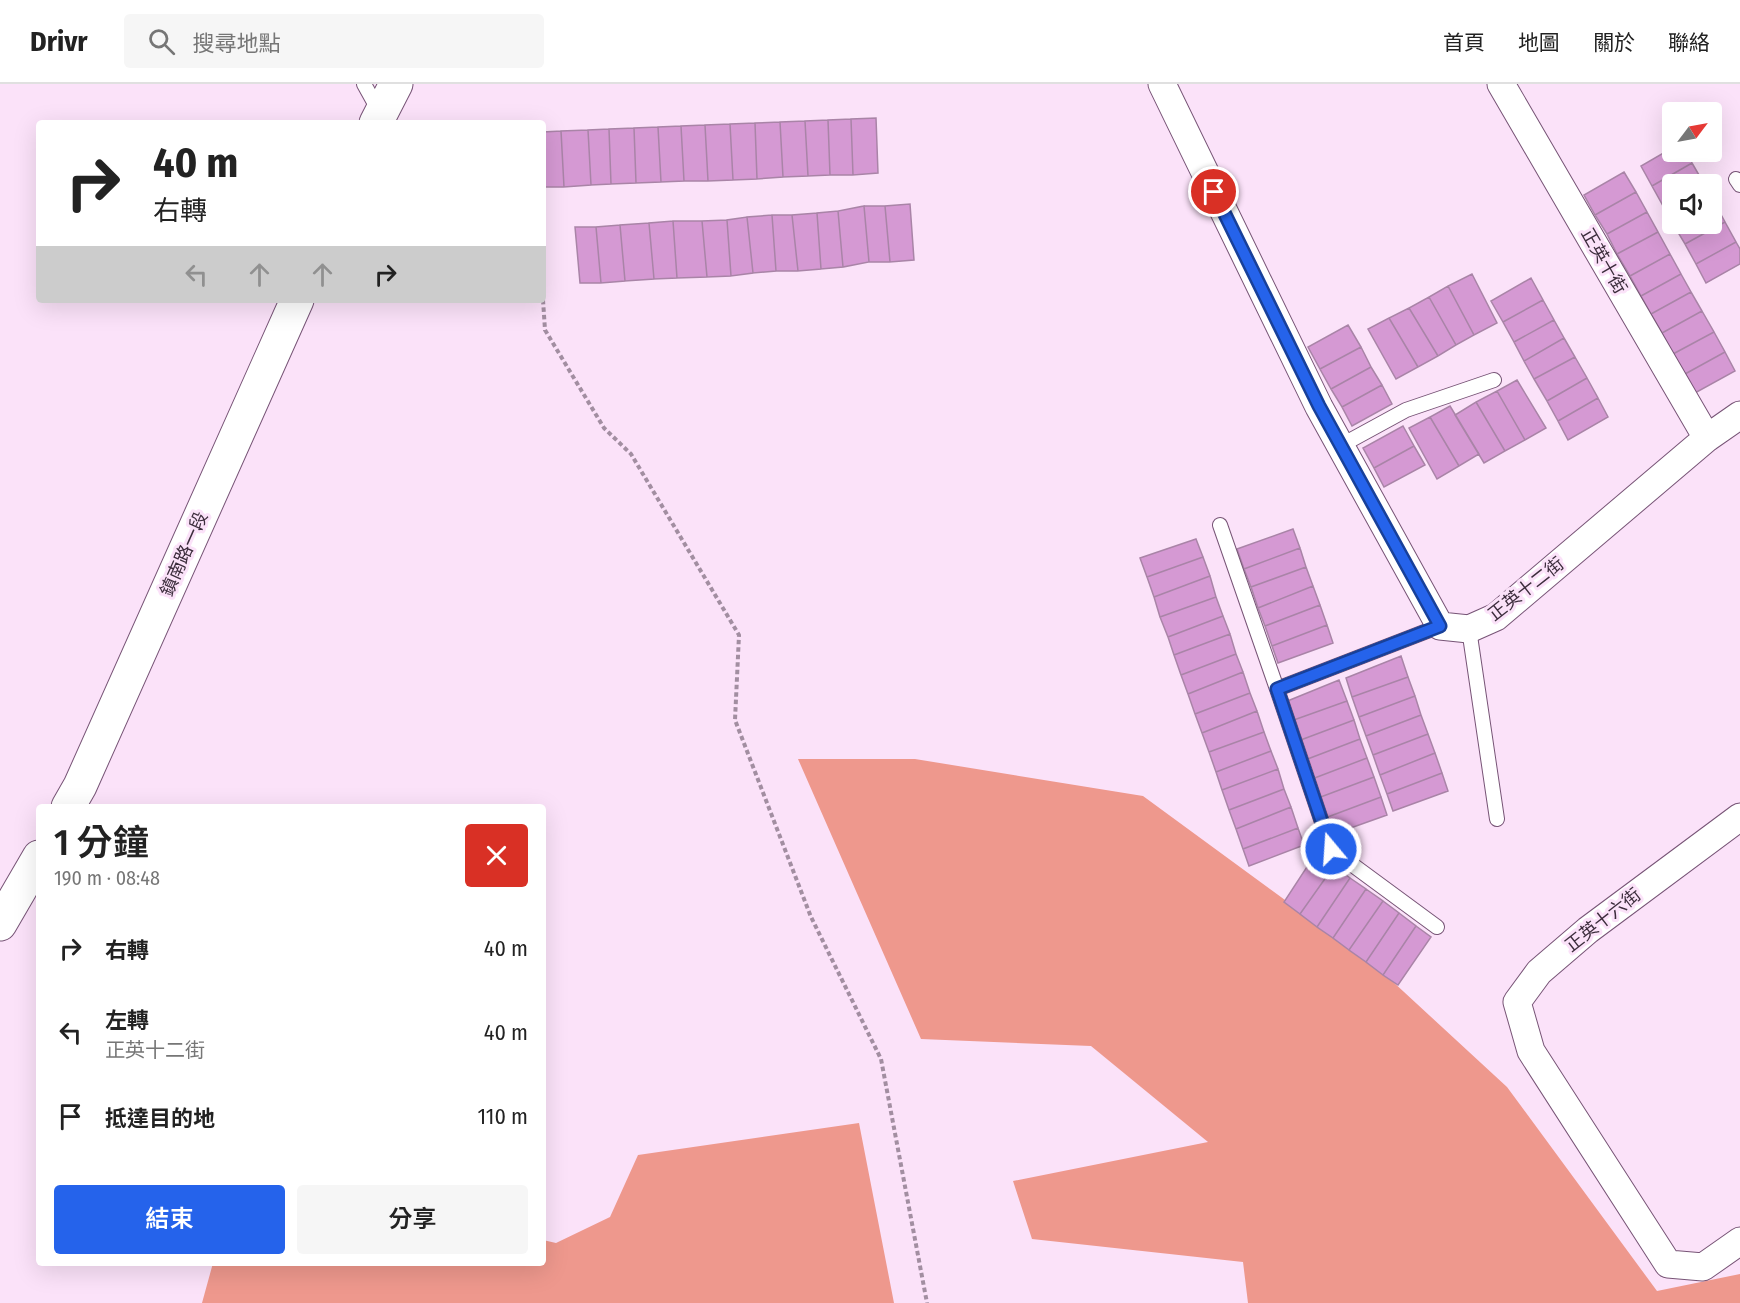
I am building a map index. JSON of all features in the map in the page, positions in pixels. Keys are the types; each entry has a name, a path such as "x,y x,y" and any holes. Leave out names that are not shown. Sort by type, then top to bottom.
{"street":[{"path":"378,118 396,84"},
{"path":"1162,84 1319,406 1440,626"},
{"name":"正英十街","path":"1501,84 1707,438"},
{"name":"鎮南路一段","path":"70,804 80,786 296,303"},
{"name":"正英十二街","path":"1440,626 1469,629 1496,617 1707,438 1740,415"},
{"name":"正英十六街","path":"1740,817 1588,930 1539,972 1517,1002 1532,1051 1668,1264 1703,1267 1740,1241"},
{"path":"0,924 36,862"}],"lane":[{"path":"364,84 378,118"},
{"path":"1340,446 1406,410 1494,380"},
{"path":"1220,525 1331,849 1437,927"},
{"path":"1277,689 1440,626"},
{"path":"1469,629 1497,819"}],"path":[{"path":"543,303 545,330 604,428 631,454 739,635 735,720 811,917 881,1059 927,1303"}],"shaded area":[{"path":"798,759 915,759 1143,796 1378,968 1507,1087 1657,1291 1740,1274 1740,1303 1248,1303 1243,1262 1032,1239 1013,1181 1208,1142 1091,1046 921,1039"},
{"path":"859,1123 894,1303 202,1303 212,1266 546,1266 546,1241 556,1243 610,1217 638,1155"}],"building":[{"path":"876,118 878,173 853,175 851,119"},
{"path":"851,119 853,175 830,175 828,120"},
{"path":"828,120 830,175 808,176 805,121"},
{"path":"805,121 808,176 783,177 780,122"},
{"path":"780,122 783,177 757,179 755,123"},
{"path":"755,123 757,179 733,180 730,124"},
{"path":"730,124 733,180 708,181 705,125"},
{"path":"705,125 708,181 684,181 681,126"},
{"path":"681,126 684,181 661,182 658,127"},
{"path":"658,127 661,182 636,183 634,128"},
{"path":"634,128 636,183 611,184 609,129"},
{"path":"609,129 611,184 591,185 588,130"},
{"path":"588,130 591,185 564,187 561,131"},
{"path":"561,131 564,187 546,187 546,132"},
{"path":"1662,154 1662,162 1692,163 1673,174 1662,174 1662,180 1652,186 1641,166"},
{"path":"1692,163 1698,174 1673,174"},
{"path":"1624,172 1636,192 1595,215 1584,195"},
{"path":"1662,180 1662,204 1652,186"},
{"path":"1636,192 1647,212 1607,234 1595,215"},
{"path":"910,204 914,260 890,262 885,206"},
{"path":"864,206 885,206 890,262 869,262"},
{"path":"864,206 869,262 843,267 838,211"},
{"path":"838,211 843,267 821,269 817,213"},
{"path":"1647,212 1658,232 1617,254 1607,234"},
{"path":"817,213 821,269 798,271 792,215"},
{"path":"772,215 792,215 798,271 776,271"},
{"path":"772,215 776,271 753,273 747,217"},
{"path":"747,217 753,273 731,276 727,220"},
{"path":"727,220 731,276 707,277 702,221"},
{"path":"673,221 702,221 707,277 677,278"},
{"path":"673,221 677,278 654,279 649,223"},
{"path":"1725,222 1736,242 1696,264 1685,244 1703,234 1722,234 1722,224"},
{"path":"649,223 654,279 625,281 620,225"},
{"path":"620,225 625,281 601,283 596,227"},
{"path":"575,227 596,227 601,283 580,283"},
{"path":"1658,232 1670,254 1630,276 1617,254"},
{"path":"1679,234 1703,234 1685,244"},
{"path":"1736,242 1740,249 1740,264 1706,283 1696,264"},
{"path":"1670,254 1681,274 1641,296 1630,276"},
{"path":"1472,274 1497,323 1474,335 1448,286"},
{"path":"1681,274 1691,292 1651,314 1641,296"},
{"path":"1531,278 1543,300 1503,322 1491,301"},
{"path":"1448,286 1474,335 1456,345 1429,297"},
{"path":"1691,292 1702,311 1662,333 1651,314"},
{"path":"1429,297 1456,345 1438,356 1409,308"},
{"path":"1543,300 1554,320 1514,342 1503,322"},
{"path":"1409,308 1438,356 1418,367 1389,318"},
{"path":"1702,311 1714,332 1673,354 1662,333"},
{"path":"1389,318 1418,367 1396,379 1368,329"},
{"path":"1554,320 1564,338 1524,361 1514,342"},
{"path":"1348,325 1361,347 1320,369 1308,347"},
{"path":"1714,332 1725,352 1685,374 1673,354"},
{"path":"1564,338 1575,357 1534,379 1524,361"},
{"path":"1361,347 1371,367 1331,389 1320,369"},
{"path":"1725,352 1735,371 1695,393 1685,374"},
{"path":"1575,357 1587,378 1547,401 1534,379"},
{"path":"1371,367 1382,385 1342,407 1331,389"},
{"path":"1587,378 1598,398 1558,421 1547,401"},
{"path":"1517,380 1546,428 1525,440 1497,391"},
{"path":"1382,385 1392,404 1352,426 1342,407"},
{"path":"1497,391 1525,440 1505,451 1476,402"},
{"path":"1598,398 1608,417 1568,440 1558,421"},
{"path":"1476,402 1505,451 1484,463 1455,415"},
{"path":"1450,406 1479,454 1459,466 1430,417"},
{"path":"1430,417 1459,466 1437,479 1409,428"},
{"path":"1403,426 1414,446 1374,468 1363,448"},
{"path":"1414,446 1425,465 1384,487 1374,468"},
{"path":"1293,529 1300,548 1244,569 1237,549"},
{"path":"1196,539 1203,557 1147,577 1140,558"},
{"path":"1300,548 1306,567 1251,587 1244,569"},
{"path":"1203,557 1210,576 1154,597 1147,577"},
{"path":"1306,567 1313,586 1258,608 1251,587"},
{"path":"1210,576 1216,597 1160,617 1154,597"},
{"path":"1313,586 1320,605 1265,626 1258,608"},
{"path":"1216,597 1223,616 1168,637 1160,617"},
{"path":"1320,605 1327,625 1272,646 1265,626"},
{"path":"1223,616 1230,634 1174,655 1168,637"},
{"path":"1327,625 1333,643 1278,663 1272,646"},
{"path":"1230,634 1236,654 1181,675 1174,655"},
{"path":"1236,654 1243,672 1188,694 1181,675"},
{"path":"1401,656 1408,677 1352,697 1346,678"},
{"path":"1243,672 1250,693 1195,714 1188,694"},
{"path":"1408,677 1415,696 1359,717 1352,697"},
{"path":"1339,680 1347,701 1291,721 1285,702"},
{"path":"1250,693 1257,711 1202,733 1195,714"},
{"path":"1415,696 1421,715 1366,736 1359,717"},
{"path":"1347,701 1354,720 1298,741 1291,721"},
{"path":"1257,711 1264,732 1209,752 1202,733"},
{"path":"1421,715 1428,734 1373,755 1366,736"},
{"path":"1354,720 1360,739 1305,760 1298,741"},
{"path":"1264,732 1271,751 1216,772 1209,752"},
{"path":"1428,734 1435,753 1380,775 1373,755"},
{"path":"1360,739 1367,758 1312,779 1305,760"},
{"path":"1271,751 1278,769 1222,790 1216,772"},
{"path":"1435,753 1442,773 1387,794 1380,775"},
{"path":"1367,758 1374,777 1318,798 1312,779"},
{"path":"1278,769 1284,789 1229,810 1222,790"},
{"path":"1442,773 1448,791 1393,811 1387,794"},
{"path":"1374,777 1381,797 1325,818 1318,798"},
{"path":"1284,789 1291,807 1236,829 1229,810"},
{"path":"1381,797 1387,815 1331,835 1325,818"},
{"path":"1291,807 1298,828 1243,849 1236,829"},
{"path":"1298,828 1304,845 1249,866 1243,849"},
{"path":"1316,853 1334,866 1300,914 1284,902"},
{"path":"1334,866 1350,878 1317,927 1300,914"},
{"path":"1350,878 1366,889 1333,938 1317,927"},
{"path":"1366,889 1383,901 1349,950 1333,938"},
{"path":"1383,901 1399,913 1366,962 1349,950"},
{"path":"1399,913 1416,926 1383,975 1366,962"},
{"path":"1416,926 1431,937 1398,985 1383,975"}],"route":[{"path":"1214,192 1319,406 1440,626 1277,689 1331,849"}]}
